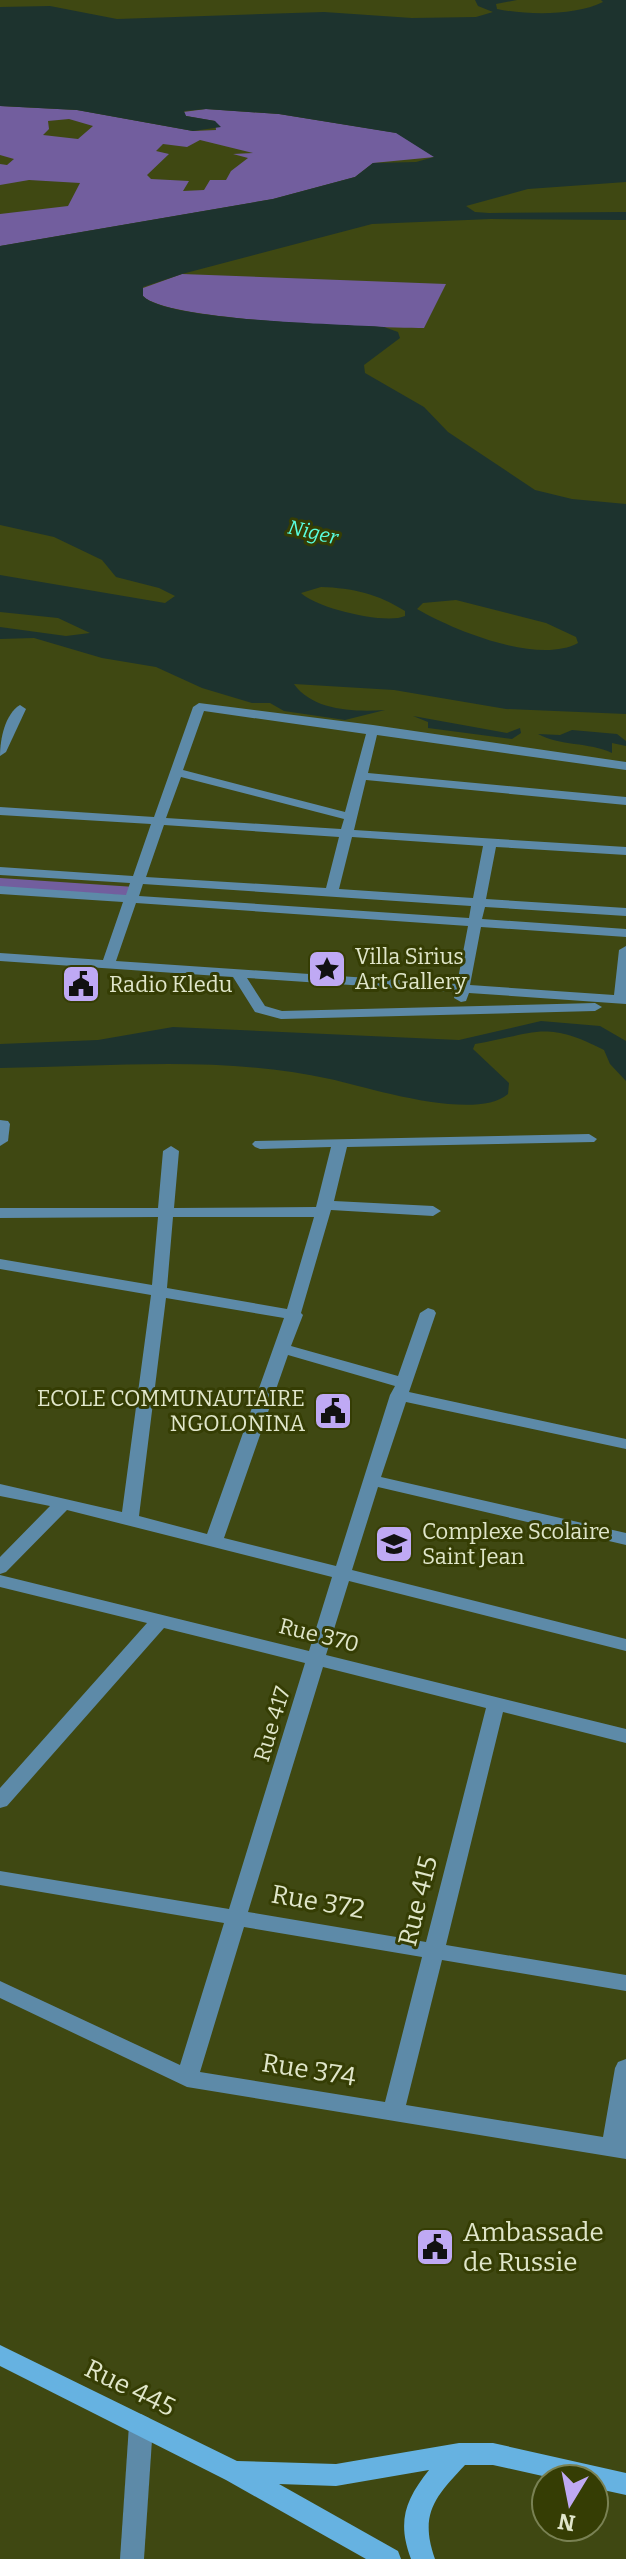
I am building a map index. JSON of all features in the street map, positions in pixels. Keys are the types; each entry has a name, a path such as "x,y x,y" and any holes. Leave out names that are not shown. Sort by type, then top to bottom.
{"street":[{"path":"108,964 197,708 202,705 626,766"},
{"path":"0,752 20,709"},
{"path":"331,893 373,729"},
{"path":"177,772 351,817"},
{"path":"361,776 626,801"},
{"path":"0,811 626,851"},
{"path":"458,1013 490,842"},
{"path":"0,871 626,912"},
{"path":"0,890 626,933"},
{"path":"624,1002 626,950"},
{"path":"0,957 624,1002"},
{"path":"237,973 260,1009 270,1013 458,1013 624,1002"},
{"path":"260,1144 589,1139"},
{"path":"213,1542 285,1349 326,1209 340,1143"},
{"path":"130,1520 159,1292 171,1151"},
{"path":"1,1218 326,1209 433,1211"},
{"path":"0,1264 295,1315"},
{"name":"Rue 417","path":"187,2078 371,1480 428,1313"},
{"path":"285,1349 400,1389 626,1444"},
{"path":"371,1480 626,1539"},
{"path":"0,1490 63,1503 626,1645"},
{"path":"0,1568 63,1503"},
{"name":"Rue 370","path":"0,1581 626,1736"},
{"path":"0,1801 160,1620"},
{"name":"Rue 415","path":"393,2112 496,1704"},
{"name":"Rue 372","path":"0,1878 626,1983"},
{"name":"Rue 374","path":"0,1989 187,2078 619,2149"},
{"path":"619,2149 626,2068"},
{"name":"Rue 445","path":"0,2355 235,2472 389,2559"},
{"path":"132,2559 141,2425"},
{"path":"423,2559 415,2540 418,2507 425,2491 459,2454"},
{"path":"235,2472 336,2475 459,2454 493,2454 625,2483"}],"shaded area":[{"path":"0,106 77,110 193,131 216,130 215,121 186,116 183,112 206,109 279,114 397,133 435,157 373,163 355,177 273,199 0,246 0,214 68,206 80,183 29,180 0,185 0,164 7,165 14,159 0,155","holes":["69,119 93,126 78,139 43,135 49,129 48,121","200,140 253,153 233,154 248,158 231,171 226,180 210,180 204,190 183,191 189,181 151,179 147,175 169,154 156,151 163,144 187,147"]},
{"path":"182,274 446,284 424,328 364,326 191,312 160,305 143,296 143,288"},
{"path":"0,878 135,887 132,896 0,887"}],"water":[{"name":"Niger","path":"475,0 517,0 496,4 497,9 551,13 592,7 603,2 601,0 626,0 626,182 528,189 466,206 475,212 489,213 626,212 626,220 491,219 372,224 182,274 143,287 143,296 184,311 218,316 384,327 398,332 400,338 364,365 365,373 424,407 448,432 535,490 572,499 626,504 626,714 506,709 394,690 294,684 302,693 323,705 348,710 385,710 345,720 284,711 270,703 252,703 202,688 156,667 102,658 34,638 0,639 0,627 66,636 90,633 58,618 0,612 0,575 165,603 175,596 159,588 116,577 102,560 54,537 0,525 0,246 273,199 355,177 373,163 416,162 434,157 396,133 279,114 206,109 184,111 186,116 215,121 221,127 193,131 77,110 0,106 0,7 50,6 117,19 324,12 412,18 476,17 493,12 478,6","holes":["321,587 375,596 405,611 405,616 383,618 352,614 321,604 301,593","456,600 546,623 576,637 578,643 561,649 519,647 473,635 417,609 423,603"]},
{"path":"413,716 507,733 520,728 521,733 512,739 428,728 428,722"},
{"path":"572,730 617,734 626,741 626,746 612,743 612,753 538,734 560,735"},
{"path":"541,1021 600,1026 626,1041 626,1081 610,1064 604,1050 584,1040 553,1032 526,1033 475,1044 473,1049 509,1083 508,1094 493,1102 472,1105 422,1100 330,1079 248,1067 165,1064 0,1068 0,1044 98,1040 173,1027 459,1040"}],"place":[{"name":"Villa Sirius Art Gallery","path":"327,969"},
{"name":"Radio Kledu","path":"81,984"},
{"name":"ECOLE COMMUNAUTAIRE NGOLONINA","path":"333,1411"},
{"name":"Complexe Scolaire Saint Jean","path":"394,1544"},
{"name":"Ambassade de Russie","path":"435,2247"}]}
